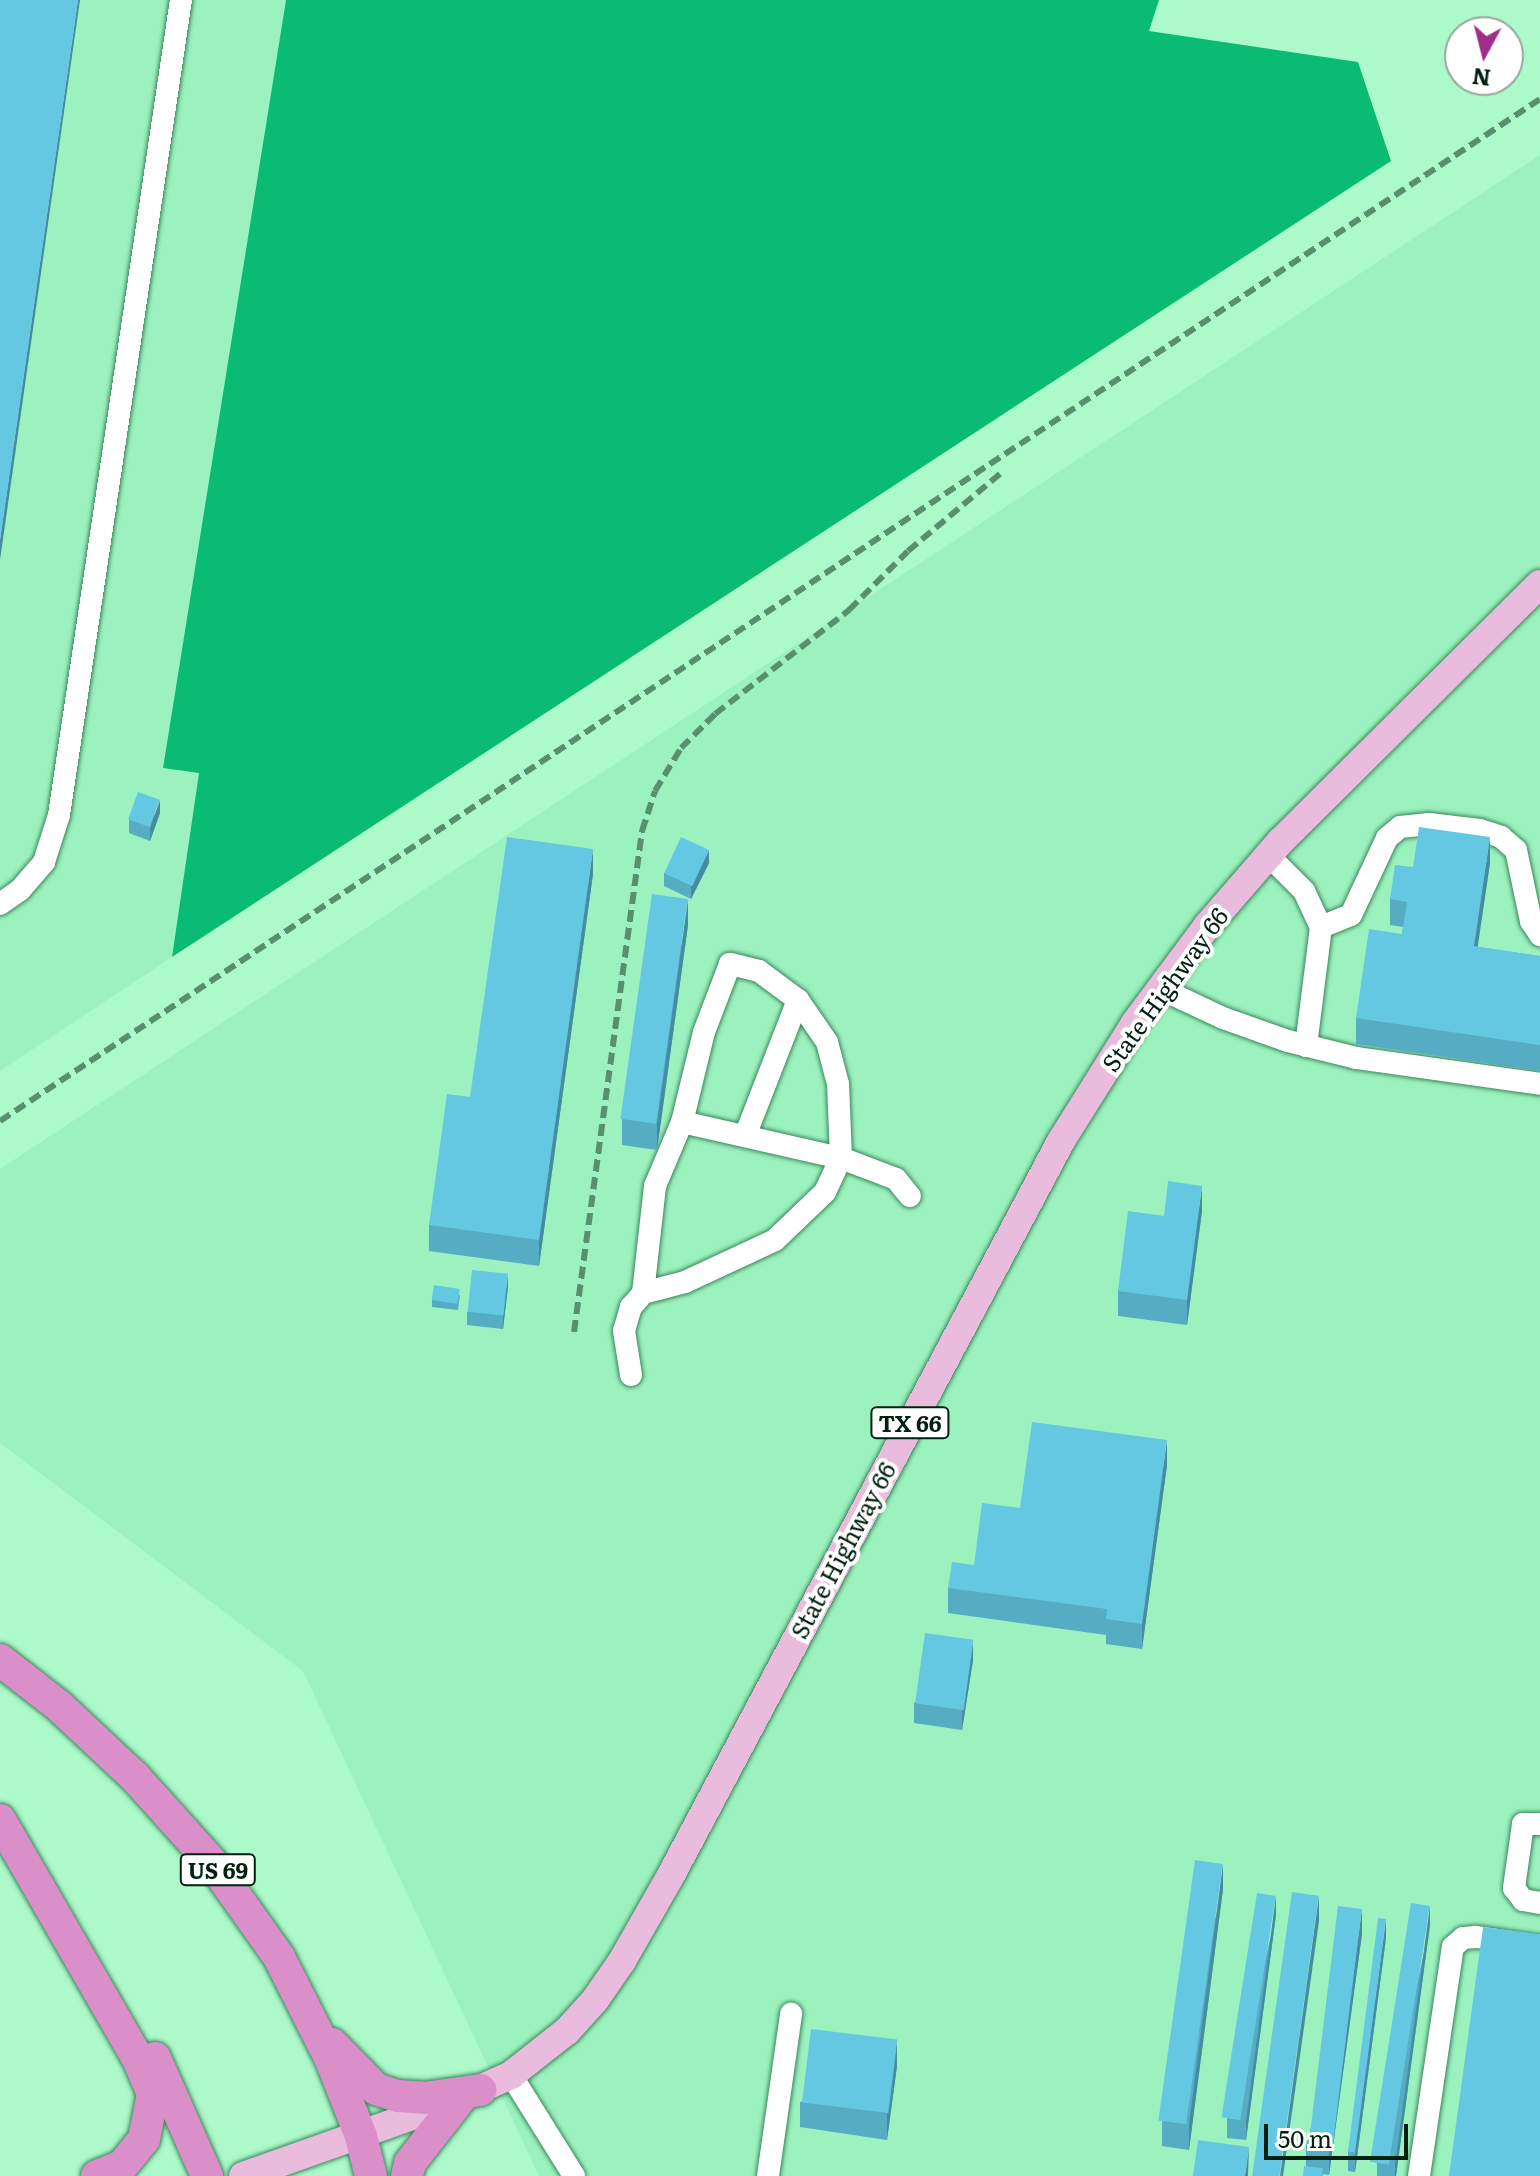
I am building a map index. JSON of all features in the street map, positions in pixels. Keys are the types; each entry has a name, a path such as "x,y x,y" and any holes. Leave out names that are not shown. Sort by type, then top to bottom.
{"highway":[{"name":"US 69","path":"0,1660 59,1706 135,1777 213,1864 279,1957 361,2136 371,2176"},
{"path":"0,1818 139,2061 153,2094 144,2139 122,2166 97,2176"},
{"path":"0,1818 79,1922 129,2005 173,2093 207,2176"},
{"path":"309,2017 353,2069 376,2089 398,2096 424,2098 470,2095"},
{"path":"407,2176 410,2163 470,2095"}],"main road":[{"name":"State Highway 66","path":"243,2176 470,2095 511,2075 567,2031 595,2000 645,1924 1061,1141 1159,988 1268,855 1336,783 1540,584"}],"street":[{"path":"0,904 20,890 44,862 59,815 181,0"},
{"path":"1321,927 1351,915 1387,838 1400,827 1429,824 1480,830 1501,837 1516,850 1531,921 1540,935"},
{"path":"1268,855 1304,891 1321,927 1306,1046"},
{"path":"631,1375 624,1331 631,1307 643,1293 655,1186 682,1122 704,1032 730,964 759,971 798,1000 827,1042 838,1084 841,1158 825,1192 775,1240 685,1282 643,1293"},
{"path":"1159,988 1223,1018 1306,1046 1356,1058 1540,1084"},
{"path":"745,1136 798,1000"},
{"path":"682,1122 841,1158 896,1179 910,1196"},
{"path":"1540,1824 1523,1824 1514,1888 1523,1900 1540,1903"},
{"path":"1419,2176 1453,1947 1463,1938 1476,1937 1540,1946"},
{"path":"768,2176 791,2014"},
{"path":"511,2075 574,2176"}],"shaded area":[{"path":"0,0 286,0 163,767 199,772 172,957 0,1071"},
{"path":"286,0 1159,0 1149,31 1358,62 1391,161 172,957 199,773 163,768"},
{"path":"1540,155 1540,2176 539,2176 303,1671 0,1443 0,1169"}],"building":[{"path":"0,0 78,0 0,540"},
{"path":"138,792 160,800 150,827 128,819"},
{"path":"1419,827 1490,837 1474,946 1540,956 1540,1045 1356,1018 1369,929 1402,934 1407,902 1390,899 1395,865 1413,867"},
{"path":"507,837 593,849 539,1240 429,1225 447,1094 470,1097"},
{"path":"681,837 709,850 692,886 664,873"},
{"path":"652,894 688,899 656,1124 620,1119"},
{"path":"1168,1181 1202,1186 1187,1300 1118,1291 1128,1211 1164,1216"},
{"path":"472,1270 508,1274 503,1316 468,1312"},
{"path":"434,1285 460,1289 457,1304 432,1300"},
{"path":"1032,1422 1167,1440 1142,1624 1106,1619 1107,1609 948,1588 952,1562 974,1565 982,1503 1020,1508"},
{"path":"925,1633 974,1640 964,1710 915,1703"},
{"path":"1195,1860 1223,1864 1186,2124 1158,2120"},
{"path":"1292,1892 1319,1896 1279,2176 1252,2176"},
{"path":"1257,1893 1276,1896 1240,2120 1221,2117"},
{"path":"1411,1903 1430,1906 1389,2165 1370,2162"},
{"path":"1338,1906 1362,1909 1332,2149 1309,2146"},
{"path":"1378,1918 1386,1919 1355,2152 1348,2152"},
{"path":"1483,1927 1540,1934 1540,2176 1449,2176"},
{"path":"811,2029 897,2040 888,2113 802,2102"},
{"path":"1198,2140 1249,2147 1245,2176 1193,2176"},
{"path":"1304,2166 1323,2168 1322,2176 1303,2176"}],"railway":[{"path":"0,1121 1540,99"},
{"path":"574,1332 642,831 655,791 681,748 715,714 849,610 908,551 1001,473"}]}
